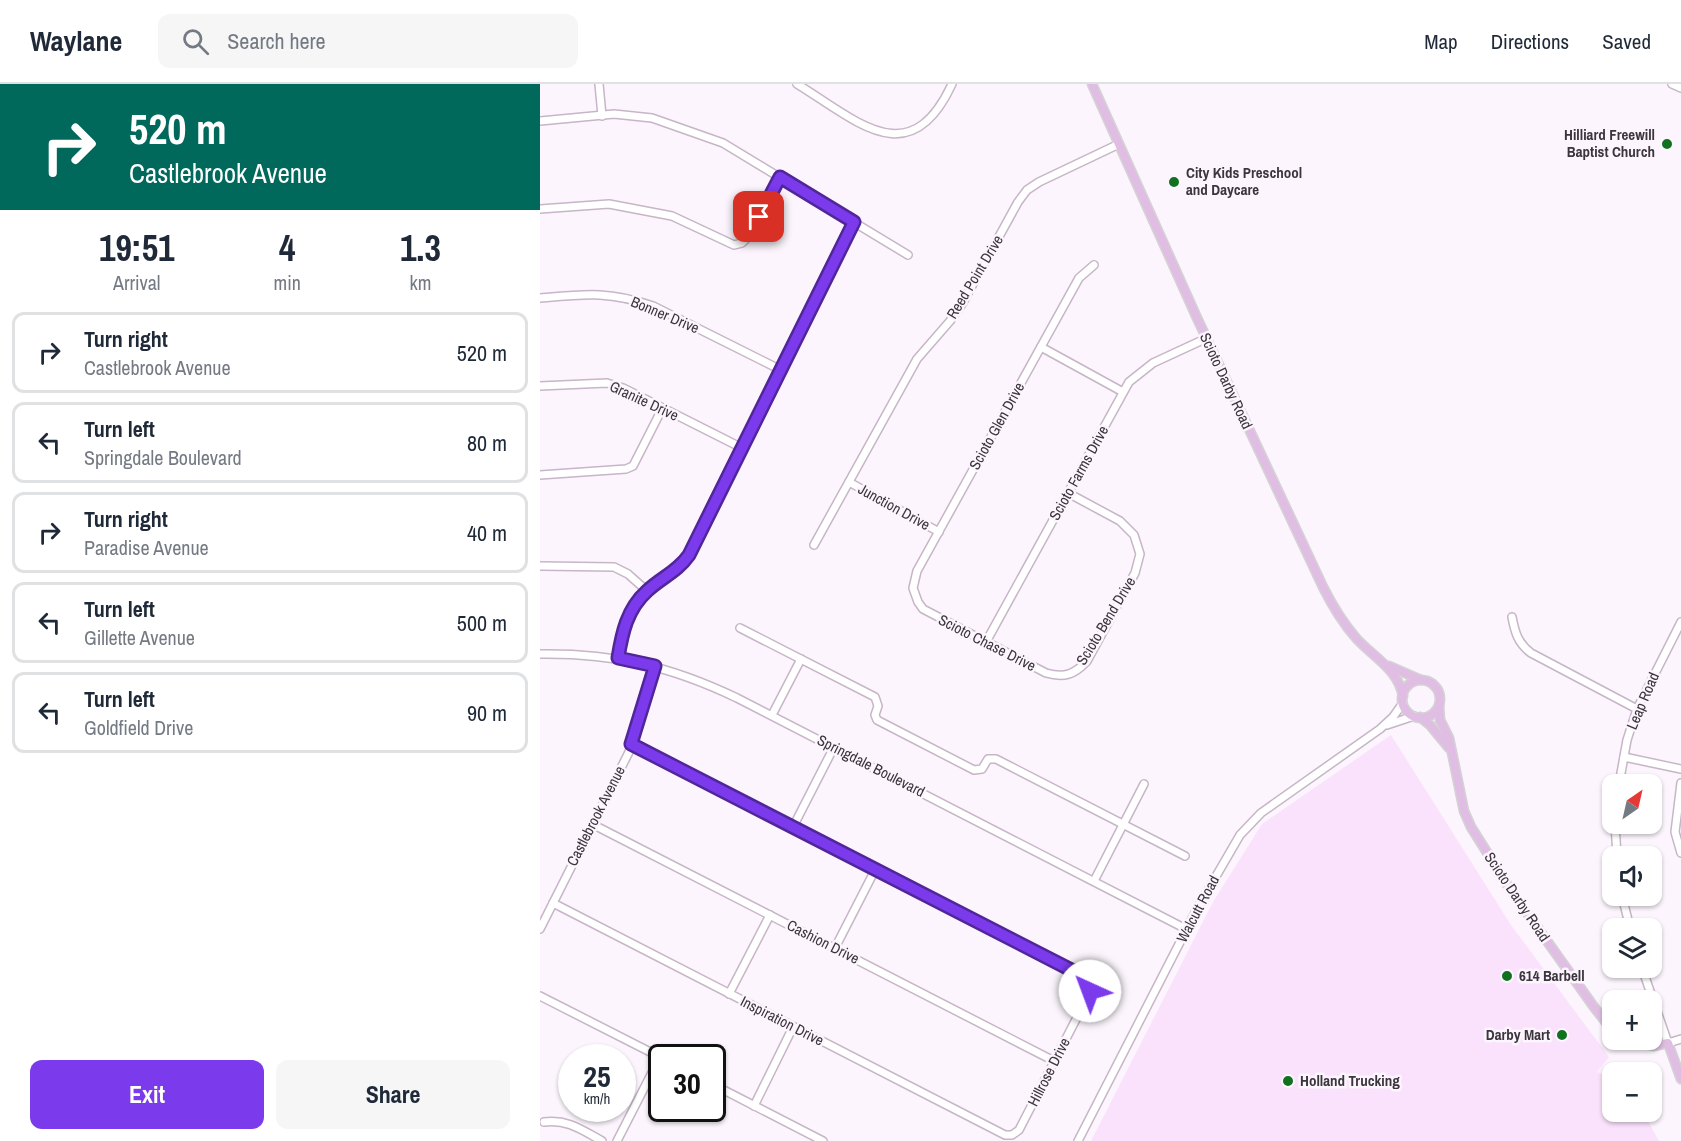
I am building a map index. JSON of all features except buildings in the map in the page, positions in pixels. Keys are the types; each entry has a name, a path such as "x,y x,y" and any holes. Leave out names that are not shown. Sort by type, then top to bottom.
{"main road":[{"name":"Scioto Darby Road","path":"1092,84 1207,338 1333,606 1356,638 1383,663 1401,685 1403,699"},
{"name":"Scioto Darby Road","path":"1383,663 1421,680"},
{"path":"1421,680 1427,681 1437,689 1440,700 1439,706 1431,715 1417,717 1406,709 1403,699 1409,685 1421,680"},
{"name":"Scioto Darby Road","path":"1439,706 1440,720 1449,738 1464,811 1471,827 1510,889 1602,1017"},
{"name":"Scioto Darby Road","path":"1417,717 1430,725 1451,750"},
{"path":"1662,1044 1668,1043 1681,1080"}],"street":[{"path":"599,84 602,116"},
{"path":"797,84 873,129 890,135 907,133 924,125 932,118 952,84"},
{"path":"1672,84 1681,88"},
{"path":"540,121 615,114 652,118 723,143 908,255"},
{"name":"Reed Point Drive","path":"814,545 917,359 962,304 1018,202 1027,190 1119,144"},
{"path":"540,209 609,204 672,216 734,245 742,243 748,237 780,177"},
{"path":"618,658 623,630 632,610 647,591 681,567 689,555 854,222"},
{"name":"Scioto Glen Drive","path":"914,594 915,576 939,532 1079,278 1095,265"},
{"name":"Bonner Drive","path":"540,298 589,293 610,294 632,299 653,306 781,370"},
{"name":"Scioto Farms Drive","path":"986,642 1130,381 1153,363 1207,338"},
{"path":"1041,347 1123,392"},
{"name":"Granite Drive","path":"540,386 607,383 623,388 742,448"},
{"path":"540,475 622,469 633,466 663,409"},
{"name":"Junction Drive","path":"849,482 939,532"},
{"name":"Scioto Bend Drive","path":"1068,493 1120,521 1134,535 1140,554 1135,573 1087,661 1079,670 1069,675"},
{"path":"540,566 614,567 628,574 647,591"},
{"name":"Scioto Chase Drive","path":"914,594 923,609 986,642 1046,673 1057,676 1069,675"},
{"path":"1512,617 1521,646 1637,709"},
{"name":"Leap Road","path":"1621,774 1627,740 1637,709 1681,622"},
{"path":"740,628 875,697 879,706 875,719 975,770 982,769 988,759 996,759 1185,856"},
{"name":"Springdale Boulevard","path":"540,654 576,654 618,658 655,666 699,680 772,715 1186,929"},
{"path":"772,715 801,659"},
{"name":"Castlebrook Avenue","path":"540,929 631,744 655,666"},
{"name":"Walcutt Road","path":"1078,1141 1186,929 1240,835 1250,822 1271,805 1380,729 1393,717 1403,699"},
{"name":"Walcutt Road","path":"1380,729 1397,721 1417,717"},
{"path":"631,744 875,870 835,948"},
{"path":"793,827 834,747"},
{"path":"1624,757 1681,769"},
{"path":"1681,783 1675,832 1681,853"},
{"path":"1094,881 1144,784"},
{"name":"Cashion Drive","path":"592,824 1054,1061"},
{"name":"Hillrose Drive","path":"875,870 1087,979 1090,991 1019,1130 1012,1135"},
{"name":"Inspiration Drive","path":"553,903 995,1130 1005,1135 1012,1135"},
{"path":"729,993 770,915"},
{"path":"1645,978 1668,1043 1681,1039"},
{"path":"540,996 648,1051"},
{"path":"753,1106 793,1027"},
{"path":"617,1141 648,1083"},
{"path":"726,1092 823,1141"},
{"path":"544,1122 558,1120 602,1141"}],"shaded area":[{"path":"1391,735 1511,925 1609,1057 1602,1062 1597,1072 1602,1074 1602,1122 1649,1122 1659,1141 1091,1141 1213,902 1262,824"}],"place":[{"name":"Hilliard Freewill Baptist Church","path":"1667,144"},
{"name":"City Kids Preschool and Daycare","path":"1174,182"},
{"name":"614 Barbell","path":"1507,976"},
{"name":"Darby Mart","path":"1562,1035"},
{"name":"Holland Trucking","path":"1288,1081"}],"route":[{"path":"759,217 780,177 854,222 689,555 681,567 647,591 639,600 623,630 618,658 655,666 631,744 1081,975 1087,979 1090,991"}]}
